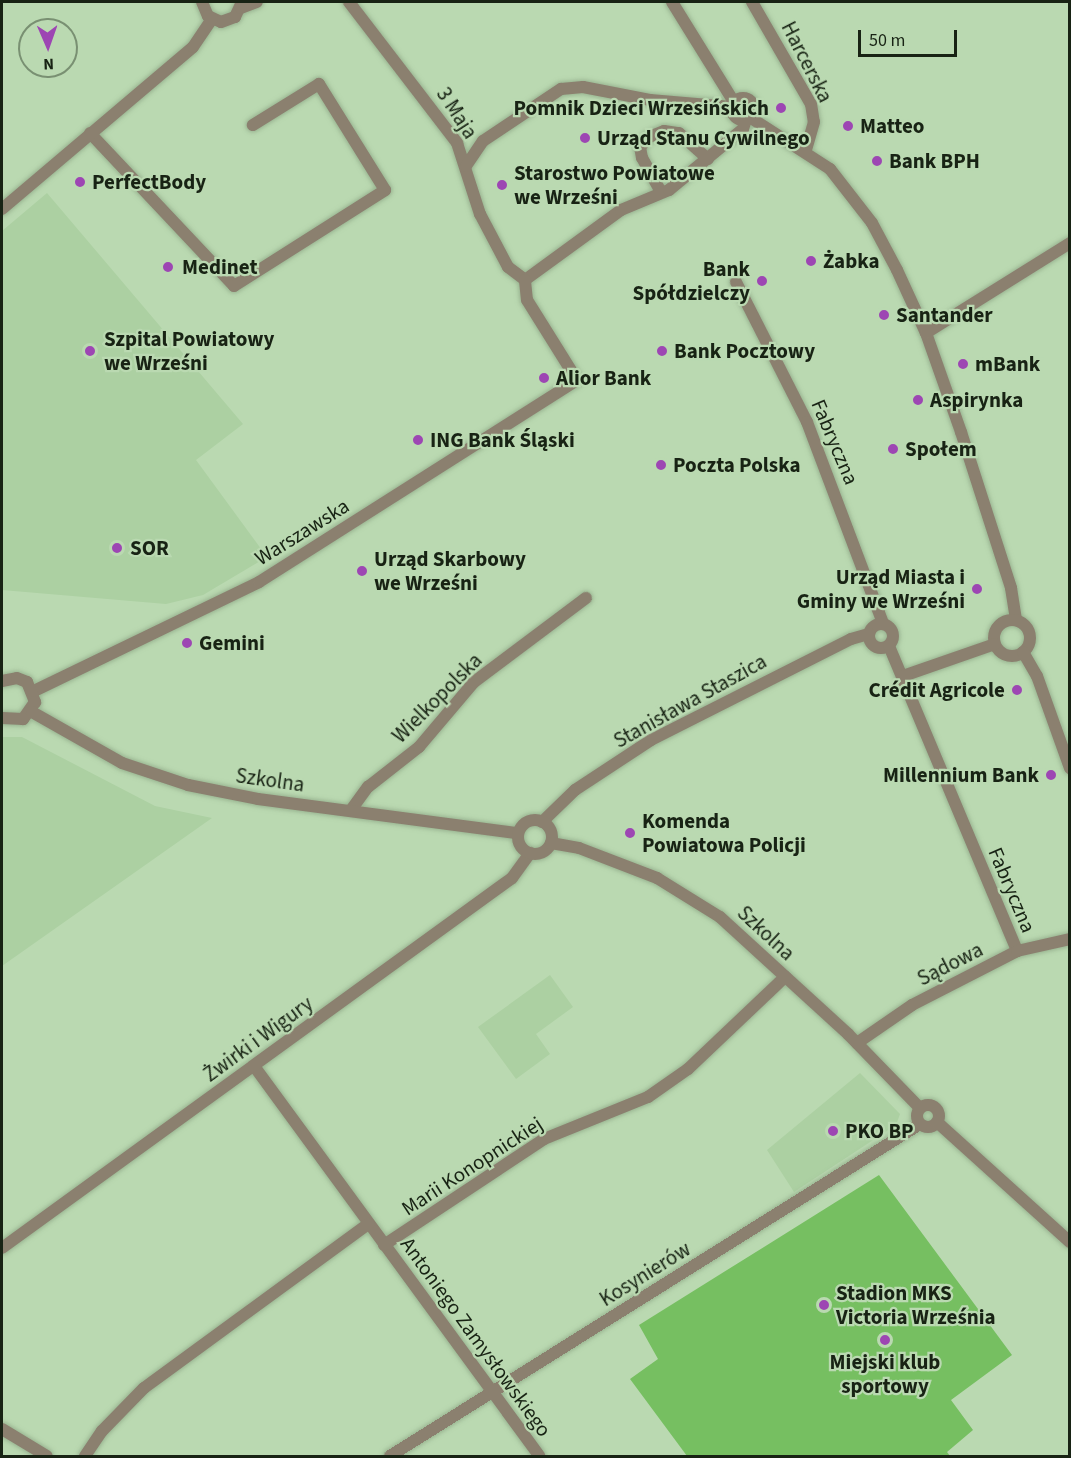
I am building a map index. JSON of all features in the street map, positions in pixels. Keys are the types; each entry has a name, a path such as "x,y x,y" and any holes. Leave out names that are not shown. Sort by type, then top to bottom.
{"street":[{"path":"202,2 212,19"},
{"path":"212,19 226,21 241,5 257,2"},
{"name":"3 Maja","path":"349,2 432,106 457,143 466,166 468,185 484,222 508,267 525,280"},
{"path":"672,2 733,104 735,117 748,119 806,150 830,169 872,223 926,333 968,451 1011,588 1016,620 1029,634 1023,652 1037,676 1066,751 1070,768"},
{"name":"Harcerska","path":"752,2 811,104 814,122 806,150"},
{"path":"2,209 90,132 193,47 212,19"},
{"path":"90,132 234,286 385,190 319,84 253,125"},
{"path":"466,166 483,141 561,89 583,87 650,100 733,104 745,98 752,102 754,110 743,129 708,159 661,192 621,210 525,280"},
{"path":"661,192 642,158 640,147 649,137 664,131 679,132 708,159"},
{"path":"926,333 1070,243"},
{"name":"Warszawska","path":"34,691 64,673 252,586 577,380 527,300 525,280"},
{"name":"Fabryczna","path":"736,282 807,422 883,623"},
{"name":"Wielkopolska","path":"351,810 368,787 419,747 474,682 586,598"},
{"path":"995,644 1001,623 1016,620"},
{"path":"883,623 894,634 888,646 877,647 869,634 875,625 883,623"},
{"name":"Stanisława Staszica","path":"542,822 575,790 651,740 851,639 869,634"},
{"path":"995,644 1007,655 1023,652"},
{"path":"903,676 995,644"},
{"name":"Fabryczna","path":"888,646 903,676 1017,951"},
{"path":"2,681 22,679 34,691 32,712 18,721 2,718"},
{"name":"Szkolna","path":"32,712 85,744 149,773 220,792 518,834"},
{"path":"529,821 542,822 550,829 551,843 542,852 530,854 520,846 518,834 529,821"},
{"name":"Szkolna","path":"551,843 618,862 685,893 720,917 856,1043 920,1107"},
{"name":"Żwirki i Wigury","path":"2,1248 512,878 530,854"},
{"name":"Sądowa","path":"856,1043 912,1005 1017,951 1070,939"},
{"name":"Marii Konopnickiej","path":"384,1245 544,1139 648,1097 688,1069 785,977"},
{"name":"Antoniego Zamysłowskiego","path":"254,1066 539,1456"},
{"path":"937,1122 929,1126 920,1124 916,1116 920,1107 928,1105 936,1109 937,1122 1070,1242"},
{"name":"Kosynierów","path":"390,1456 920,1124"},
{"path":"85,1456 102,1431 144,1388 368,1224"},
{"path":"2,1429 47,1456"}],"shaded area":[{"name":"Szpital Powiatowy we Wrześni","path":"47,193 243,424 196,460 267,557 203,595 166,604 2,590 2,231"},
{"path":"2,737 22,737 155,806 212,818 2,966"},
{"path":"550,975 573,1007 536,1034 550,1054 516,1079 478,1027"},
{"path":"860,1073 900,1114 896,1125 794,1192 767,1150"}],"green space":[{"name":"Stadion MKS Victoria Września","path":"879,1175 1012,1355 951,1400 973,1430 947,1452 950,1456 687,1456 630,1379 658,1359 639,1325"}],"place":[{"name":"Pomnik Dzieci Wrzesińskich","path":"781,108"},
{"name":"Matteo","path":"848,126"},
{"name":"Urząd Stanu Cywilnego","path":"585,138"},
{"name":"Bank BPH","path":"877,161"},
{"name":"PerfectBody","path":"80,182"},
{"name":"Starostwo Powiatowe we Wrześni","path":"502,185"},
{"name":"Żabka","path":"811,261"},
{"name":"Medinet","path":"168,267"},
{"name":"Bank Spółdzielczy","path":"762,281"},
{"name":"Santander","path":"884,315"},
{"name":"Szpital Powiatowy we Wrześni","path":"90,351"},
{"name":"Bank Pocztowy","path":"662,351"},
{"name":"mBank","path":"963,364"},
{"name":"Alior Bank","path":"544,378"},
{"name":"Aspirynka","path":"918,400"},
{"name":"ING Bank Śląski","path":"418,440"},
{"name":"Społem","path":"893,449"},
{"name":"Poczta Polska","path":"661,465"},
{"name":"SOR","path":"117,548"},
{"name":"Urząd Skarbowy we Wrześni","path":"362,571"},
{"name":"Urząd Miasta i Gminy we Wrześni","path":"977,589"},
{"name":"Gemini","path":"187,643"},
{"name":"Crédit Agricole","path":"1017,690"},
{"name":"Millennium Bank","path":"1051,775"},
{"name":"Komenda Powiatowa Policji","path":"630,833"},
{"name":"PKO BP","path":"833,1131"},
{"name":"Stadion MKS Victoria Września","path":"824,1305"},
{"name":"Miejski klub sportowy","path":"885,1340"}]}
